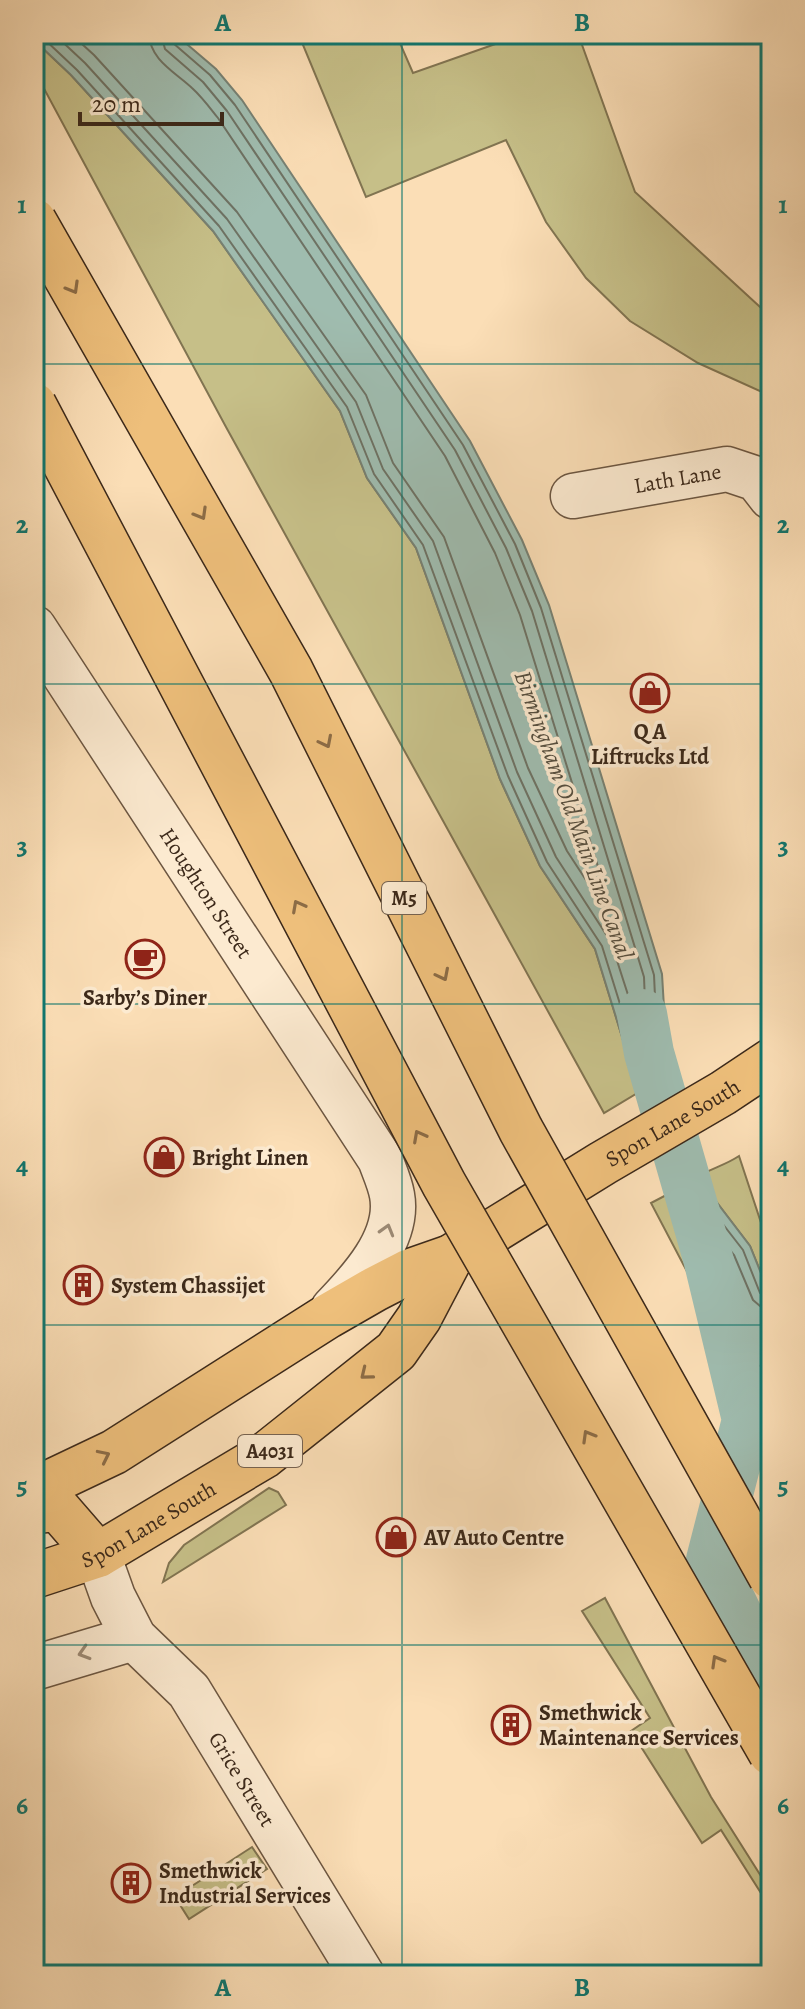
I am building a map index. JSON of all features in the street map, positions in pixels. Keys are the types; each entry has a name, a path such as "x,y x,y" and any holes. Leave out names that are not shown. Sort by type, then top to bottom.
{"main road":[{"name":"M5","path":"34,221 291,671 521,1130 771,1577"},
{"path":"34,405 444,1184 771,1753"},
{"name":"Spon Lane South","path":"34,1490 114,1452 328,1316 408,1272 451,1257 771,1061"},
{"name":"Spon Lane South","path":"34,1576 98,1555 264,1456 396,1351 419,1318 451,1257"},
{"path":"34,1511 58,1509 98,1555"}],"street":[{"name":"Lath Lane","path":"573,496 727,469 757,479 771,497"},
{"name":"Houghton Street","path":"34,628 380,1159 393,1197 388,1232 368,1273 328,1316"},
{"name":"Houghton Street","path":"380,1159 431,1197 508,1222"},
{"name":"Grice Street","path":"98,1555 113,1597 134,1638 189,1691 362,1975"},
{"path":"34,1668 134,1638"}],"shaded area":[{"path":"285,34 396,34 413,73 524,34 601,34 581,42 635,192 771,317 771,396 698,363 630,321 586,278 546,222 506,140 366,197 301,40"},
{"path":"34,40 71,75 213,231 340,411 367,478 416,548 500,779 540,866 595,949 639,1092 604,1113 226,427 34,70"},
{"path":"739,1156 771,1253 771,1298 750,1246 715,1200 704,1173"},
{"path":"672,1192 686,1238 692,1281 651,1203"},
{"path":"269,1488 278,1492 286,1505 163,1582 169,1563 184,1545"},
{"path":"605,1598 711,1797 771,1892 771,1909 721,1830 702,1843 631,1731 650,1718 582,1611"},
{"path":"252,1847 267,1869 189,1919 175,1897"}],"water":[{"path":"34,34 175,34 216,69 242,100 470,441 522,540 549,605 662,974 667,1058 673,1072 639,1092 595,949 540,866 500,779 416,548 367,478 340,411 213,231 71,75 34,40"},
{"path":"704,1173 715,1200 750,1246 771,1298 771,1427 692,1281 686,1238 672,1192"}],"pier":[{"path":"687,1270 771,1431 767,1429 689,1282"}],"waterway":[{"name":"Birmingham Old Main Line Canal","path":"642,1014 649,1053 708,1258 747,1420 711,1560 771,1684"}],"place":[{"name":"Q A Liftrucks Ltd","path":"650,693"},
{"name":"Sarby’s Diner","path":"145,959"},
{"name":"Bright Linen","path":"164,1157"},
{"name":"System Chassijet","path":"83,1285"},
{"name":"AV Auto Centre","path":"396,1537"},
{"name":"Smethwick Maintenance Services","path":"511,1725"},
{"name":"Smethwick Industrial Services","path":"131,1883"}]}
